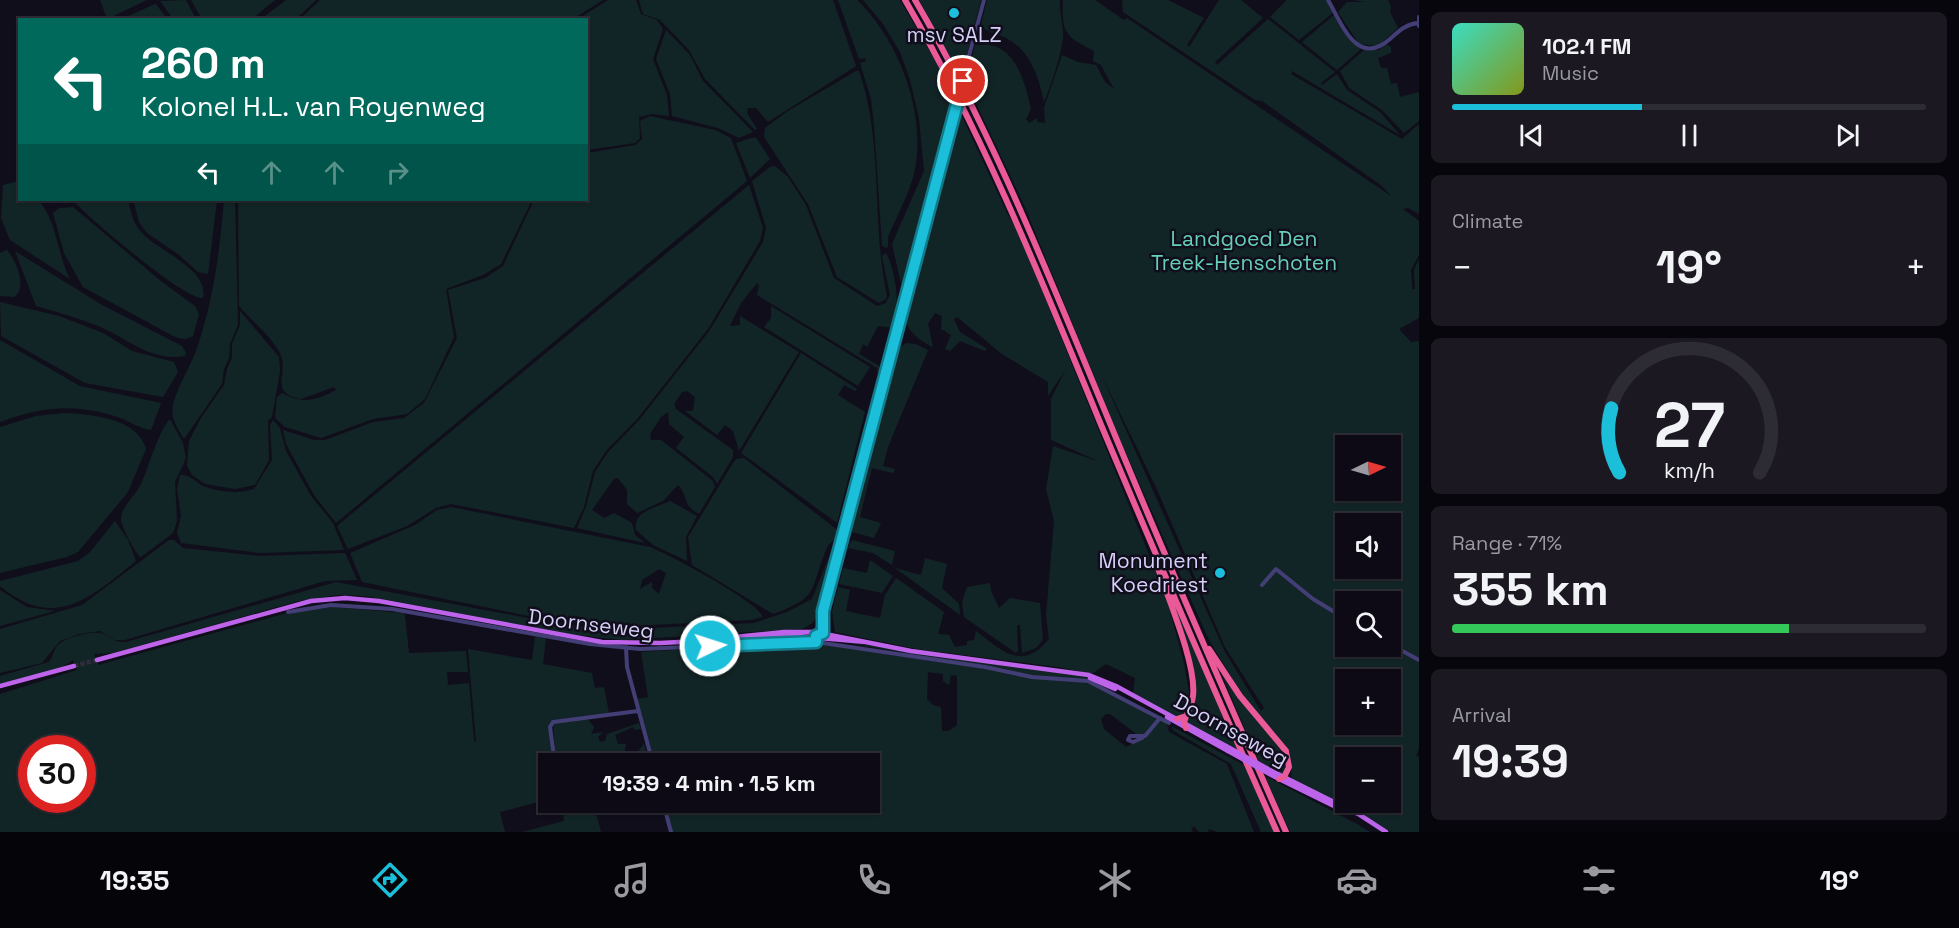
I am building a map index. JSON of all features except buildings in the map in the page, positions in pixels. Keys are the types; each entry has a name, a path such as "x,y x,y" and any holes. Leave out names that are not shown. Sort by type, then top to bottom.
{"highway":[{"path":"905,0 951,82 1004,189 1144,527 1277,832"},
{"path":"915,0 961,84 1011,186 1201,639 1286,832"},
{"path":"1144,527 1190,673 1193,696 1186,722 1177,719"},
{"path":"1201,639 1239,696 1286,751 1289,767 1278,776"}],"main road":[{"name":"Doornseweg","path":"97,660 311,601 364,598 602,642 660,643 816,637 866,642"},
{"name":"Doornseweg","path":"816,637 823,633 955,657 1055,669 1103,679 1177,719"},
{"path":"0,686 74,666"},
{"name":"Doornseweg","path":"1055,669 1088,677 1186,722 1227,748 1360,818 1381,832"},
{"name":"Doornseweg","path":"1278,776 1360,815 1386,832"}],"street":[{"path":"816,637 984,0"},
{"path":"1329,0 1353,42 1365,48 1380,46 1405,26 1419,24 1419,17"},
{"path":"1262,585 1276,569 1335,612"},
{"path":"364,598 364,609"},
{"name":"Doornseweg","path":"288,612 331,605 364,609 392,609 580,642 651,649 816,637 1032,677 1088,681 1169,723"},
{"path":"823,611 823,633"},
{"path":"626,647 626,664 649,753"},
{"path":"1401,650 1419,660"},
{"path":"554,753 550,727 553,722 639,711"},
{"path":"1142,738 1151,731 1160,718"},
{"path":"666,813 671,832"}],"green space":[{"path":"100,0 147,0 109,18 107,18"},
{"path":"186,0 195,18 172,18 160,1"},
{"path":"191,0 275,0 253,18 201,18"},
{"path":"286,0 316,0 297,18 262,18"},
{"path":"320,0 603,0 575,18 301,18"},
{"path":"608,0 636,0 641,14 657,20 663,29 653,59 667,95 669,116 652,114 639,117 640,138 635,143 588,150 588,18 580,18"},
{"path":"639,0 833,0 856,66 768,122 756,108 748,108 747,113 757,129 755,130 705,79 689,50 660,20 643,14"},
{"path":"838,0 857,0 872,16 896,55 906,77 912,100 917,147 915,169 907,195 888,237 888,247 885,248 882,245 871,99 860,63 866,61 865,58 859,59"},
{"path":"863,0 900,0 956,97 903,292 892,244 924,171 919,118 910,80 900,52 883,24"},
{"path":"919,0 981,0 961,77"},
{"path":"987,0 1060,0 1063,38 1044,102 1036,74 1027,57 1014,43 981,25"},
{"name":"Landgoed Den Treek-Henschoten","path":"1063,0 1095,0 1124,20 1127,18 1391,196 1382,186 1262,101 1255,100 1123,12 1122,0 1168,0 1204,18 1187,45 1189,47 1219,0 1241,0 1263,18 1215,62 1217,65 1268,19 1335,72 1321,83 1322,85 1337,74 1347,90 1380,112 1400,135 1292,71 1291,74 1402,139 1419,124 1419,214 1408,208 1403,209 1419,221 1419,255 1411,270 1412,289 1415,289 1414,270 1419,259 1419,318 1399,329 1411,342 1419,341 1419,658 1401,647 1401,591 1335,591 1335,657 1401,657 1401,652 1419,662 1419,749 1416,756 1419,757 1419,832 1391,832 1355,813 1401,813 1401,747 1335,747 1335,803 1292,780 1290,752 1246,701 1209,640 1122,444 1024,205 966,82 975,45 994,46 1003,50 1010,56 1024,82 1031,109 1026,119 1029,123 1037,118 1037,122 1045,123 1044,108 1062,55 1078,62 1096,65 1105,82 1114,89 1101,65 1093,61 1094,51 1072,38 1063,20","holes":["1101,374 1156,487 1225,647 1264,708 1261,711 1225,652"]},
{"path":"1287,0 1327,0 1334,12 1299,40 1270,17"},
{"path":"1354,0 1388,0 1391,6 1390,12 1398,28 1378,46 1359,44 1338,12 1347,2 1365,2"},
{"path":"155,4 166,18 124,18"},
{"path":"1335,14 1350,39 1361,49 1337,70 1302,42"},
{"path":"666,30 690,55 703,81 753,132 739,138 718,128 672,116 670,94 656,59"},
{"path":"1386,44 1391,47 1391,53 1378,58 1381,68 1387,68 1391,84 1397,83 1400,97 1419,92 1419,121 1404,133 1382,110 1349,88 1340,71 1364,50 1379,50"},
{"path":"859,71 867,98 875,154 879,240 887,296 879,303 837,277 808,204 764,137 765,128 788,111"},
{"path":"959,110 1008,215 1018,231 1166,597 1184,663 1189,693 1187,707 1180,719 1133,694 1135,678 1106,664 1092,674 1058,667 917,649 835,632 832,612 838,587 850,590 846,611 880,618 885,595 896,578 944,612 938,634 949,635 955,647 967,645 967,641 974,640 976,631 1012,655 1030,654 1039,649 1049,639 1046,615 1054,521 1046,489 1053,446 1100,462 1051,440 1051,399 1066,369 1048,396 1048,382 1002,354 957,317 954,319 960,332 987,349 985,351 960,341 950,351 945,349 951,335 941,329 942,316 935,313 928,324 933,347 916,337 909,328 905,309"},
{"path":"650,116 715,130 731,138 747,181 336,523 314,495 286,444 283,430 314,440 325,440 373,422 404,418 424,403 457,338 448,290 485,278 503,266 534,201 588,201 588,153 635,145 642,139 640,121"},
{"path":"756,138 770,159 750,178 736,143"},
{"path":"775,166 788,177 806,205 834,278 877,306 886,303 890,295 882,256 886,253 895,279 897,310 895,328 878,326 867,347 863,344 859,354 884,369 841,526 841,516 878,376 877,368 757,295 759,286 757,283 741,303 730,326 740,325 740,316 799,352 739,451 733,431 725,425 717,435 685,411 693,411 695,397 687,391 682,392 674,404 676,409 733,450 733,457 717,484 713,477 676,448 684,437 669,424 668,412 661,417 650,434 651,440 661,440 713,481 715,487 699,514 687,503 678,485 663,501 637,513 627,504 627,490 618,478 614,479 592,510 604,518 614,513 632,523 635,535 645,543 577,528 586,507 595,472 608,452 640,419 710,330 763,242 766,228 752,181 770,167"},
{"path":"18,181 18,201 39,201 44,208 53,227 70,279 10,240 1,218 3,185"},
{"path":"749,185 763,228 760,241 708,329 638,418 606,451 593,471 584,507 574,528 451,504 436,508 407,526 348,549 337,526"},
{"path":"74,201 128,201 136,226 149,240 191,269 203,288 203,298 193,295 158,273"},
{"path":"133,201 217,201 208,274 198,272 178,254 147,233 139,222"},
{"path":"224,201 235,201 238,325 230,344 222,384 184,439 177,427 172,410 204,327 218,255"},
{"path":"238,201 532,201 501,264 483,275 446,289 454,337 425,399 407,414 373,419 321,438 285,427 275,418 277,397 282,393 296,399 309,400 336,390 334,387 301,399 285,392 282,387 283,368 280,353 239,306"},
{"path":"73,207 162,282 195,306 199,314 193,336 185,339 175,337 83,287 64,253 53,213 59,208"},
{"path":"7,250 19,274 20,287 14,297 0,296 0,253"},
{"path":"15,251 102,305 182,346 186,353 185,356 161,356 140,348 98,326 36,306"},
{"path":"0,302 59,316 103,333 132,351 174,362 178,372 163,397 85,383 1,336"},
{"path":"771,306 870,367 858,386 764,327 771,318"},
{"path":"240,311 279,357 280,371 272,417 268,421 269,460 255,485 235,489 205,484 192,475 187,466 189,441 201,418 224,385 232,358 232,344 240,325"},
{"path":"0,340 80,386 161,403 151,430 97,411 68,408 41,410 0,422"},
{"path":"906,343 928,350 888,447 883,466 895,469 893,473 872,468 860,517 881,523 874,538 852,532 849,526 894,352"},
{"path":"801,353 857,389 855,391 844,385 838,395 865,412 837,523 741,453"},
{"path":"64,413 99,417 123,424 133,430 146,449 128,492 78,552 67,557 0,573 0,427 36,416"},
{"path":"170,419 183,443 186,458 175,482 177,521 173,533 141,557 129,539 121,518 124,509 142,482 158,440"},
{"path":"273,420 280,428 286,451 311,496 333,523 344,550 260,553 181,543 177,533 181,516 177,489 180,475 186,475 205,487 217,490 236,492 254,489 272,460 270,425"},
{"path":"744,458 840,532 827,547 811,591 799,603 773,614 692,565 688,537 733,463 736,459"},
{"path":"670,501 697,516 686,537 687,561 653,545 636,530 641,514"},
{"path":"451,507 650,547 693,568 730,590 746,600 763,617 751,620 609,627 538,618 362,582 350,553 415,525 437,510","holes":["659,569 666,573 659,594 652,588 652,582 640,589 642,580"]},
{"path":"115,521 128,540 136,561 88,597 55,608 38,607 20,600 0,586 0,581 78,561 90,552"},
{"path":"169,540 174,540 183,548 260,556 345,553 357,580 325,581 125,640 115,640 100,631 79,634 60,641 42,663 0,673 0,629 82,605"},
{"path":"852,540 895,551 892,565 873,553 848,548"},
{"path":"834,544 837,545 818,614 813,623 802,629 622,640 568,634 366,596 337,595 299,601 113,653 94,654 98,665 291,612 334,607 403,613 409,653 466,651 468,672 447,672 448,685 469,683 474,741 476,741 468,649 532,660 535,636 546,638 543,664 592,673 595,688 604,687 609,713 553,720 550,723 553,753 538,753 538,802 500,812 505,832 0,832 0,694 77,670 73,660 62,667 0,684 0,676 49,662 58,645 80,635 99,633 117,641 126,642 336,582 538,620 609,630 754,623 787,612 812,599"},
{"path":"925,558 947,564 942,588 959,604 960,615 895,568 921,575"},
{"path":"870,560 893,576 882,593 839,584 843,568 867,573"},
{"path":"990,583 992,594 999,608 1010,598 1040,603 1043,640 1036,648 1022,653 1020,625 1017,625 1018,651 1016,653 964,617 962,602 967,587"},
{"path":"1167,584 1238,751 1185,722 1194,686"},
{"path":"0,590 27,607 55,611 0,626"},
{"path":"831,640 1083,676 1101,682 1031,675"},
{"path":"803,642 1088,683 1158,719 1145,734 1138,735 1110,714 1106,714 1101,719 1104,729 1126,747 1147,736 1160,720 1167,724 1169,732 1227,764 1254,832 1217,832 1209,829 1208,832 1199,832 1194,826 1191,829 1193,832 672,832 667,813 880,813 880,753 651,753 637,699 648,697 641,652","holes":["928,672 943,674 943,681 949,685 951,675 957,676 957,725 949,731 942,731 941,707 933,705 927,699"]},
{"path":"1219,668 1254,718 1285,752 1288,761 1283,774 1259,762"},
{"path":"587,718 594,727 591,734 603,732 598,737 600,742 605,741 607,734 639,723 641,729 635,730 633,727 615,735 618,744 626,744 624,753 555,753 553,723"},
{"path":"1171,726 1244,765 1274,832 1261,832 1231,764 1174,731"},
{"path":"644,743 646,751 631,753 638,752"},
{"path":"1265,776 1370,832 1290,832"},
{"path":"563,813 596,813 601,832 522,832 564,821"}],"tunnel":[{"path":"74,666 97,660"}],"place":[{"name":"msv SALZ","path":"954,13"},
{"name":"Monument Koedriest","path":"1220,573"}],"route":[{"path":"710,646 816,642 816,636 823,633 823,611 963,81"}]}
